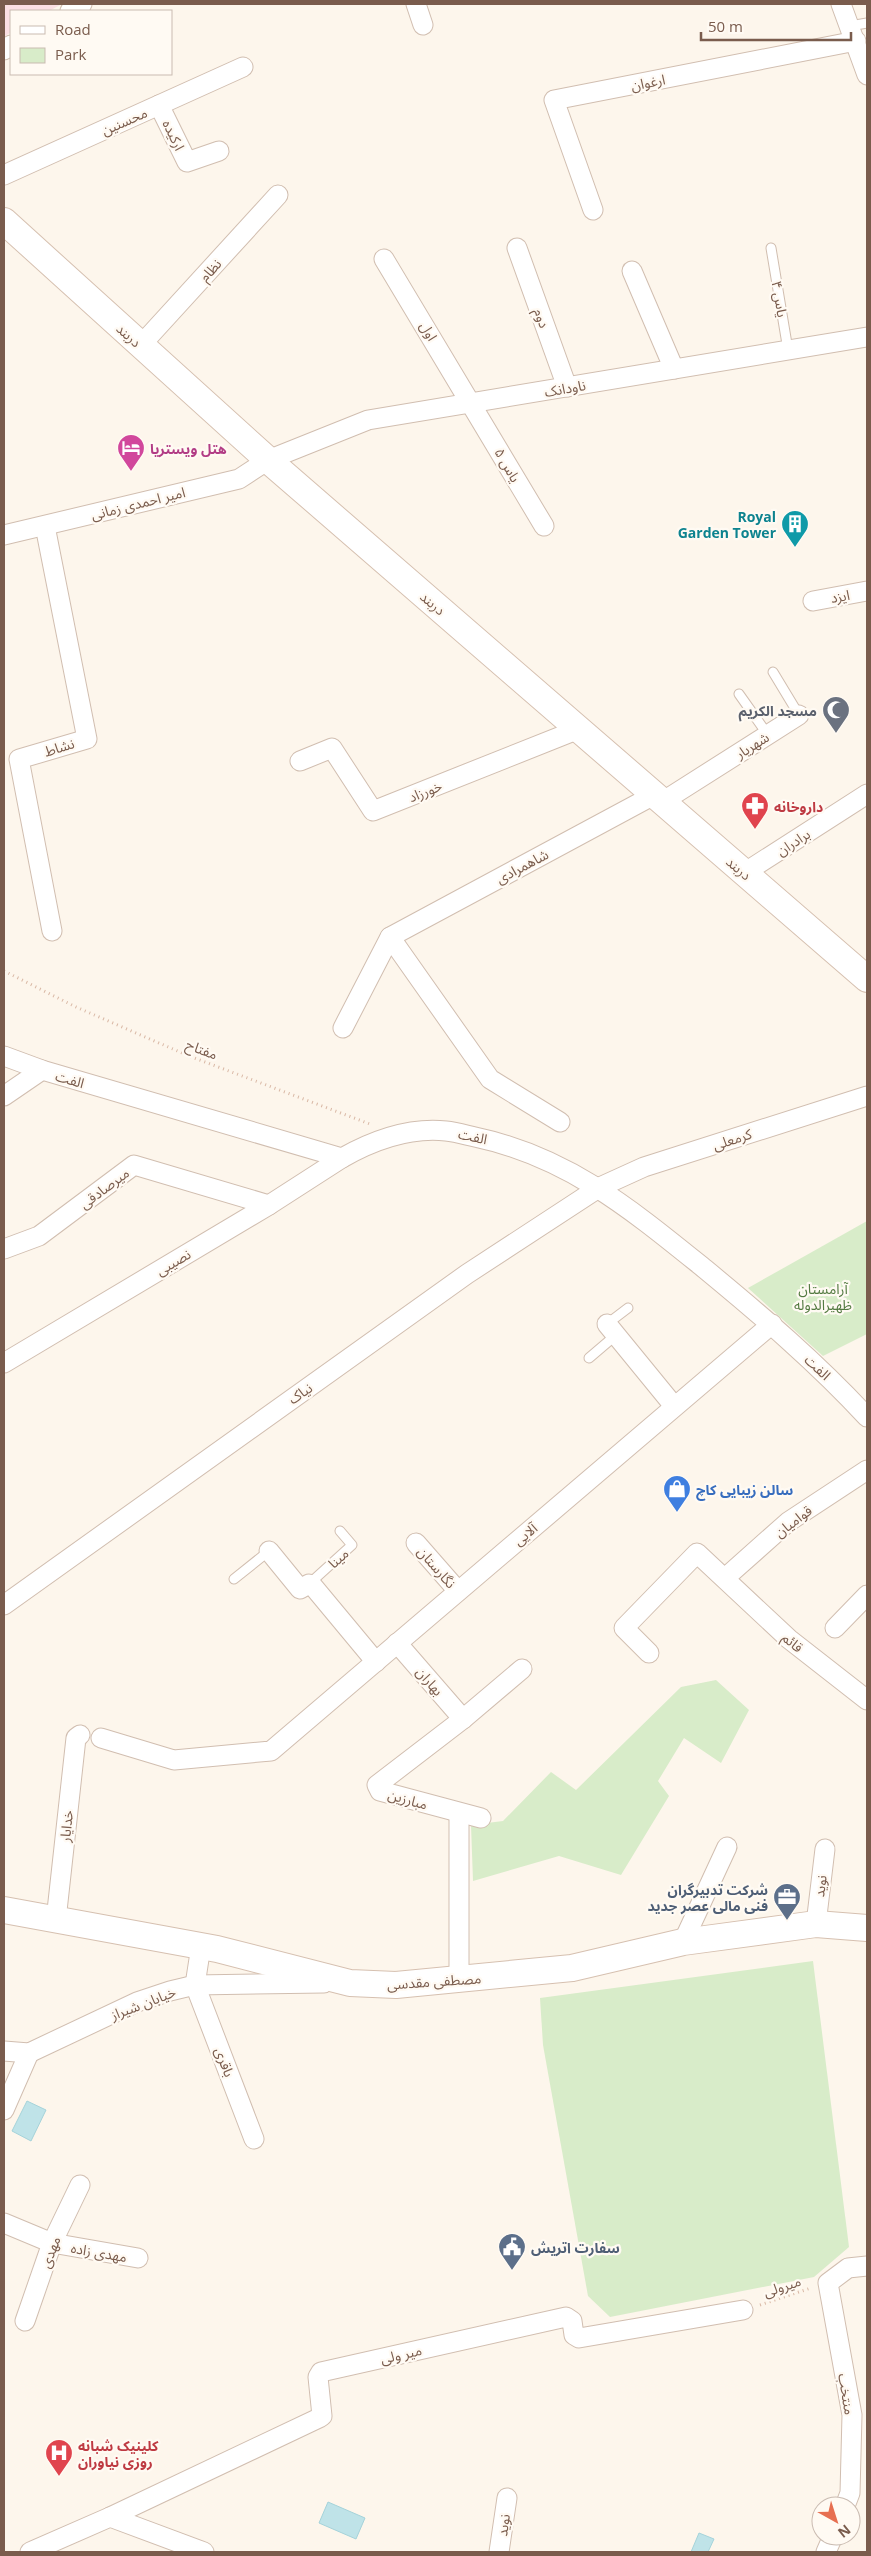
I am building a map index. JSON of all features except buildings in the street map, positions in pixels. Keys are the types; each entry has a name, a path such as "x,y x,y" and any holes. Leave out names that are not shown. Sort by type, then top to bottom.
{"main road":[{"name":"دربند","path":"4,221 268,460 867,979"},
{"name":"مصطفی مقدسی","path":"5,1912 201,1946 350,1982 396,1985 572,1968 683,1942 816,1924 867,1928"}],"street":[{"path":"416,4 423,25"},
{"path":"841,4 858,30 867,75"},
{"name":"ارغوان","path":"593,210 554,100 858,30"},
{"name":"محسنین","path":"4,175 243,66"},
{"name":"ارکیده","path":"159,105 187,162 219,151"},
{"name":"نظام","path":"141,345 278,195"},
{"name":"دوم","path":"517,248 567,387"},
{"name":"اول","path":"384,259 472,403"},
{"path":"632,271 674,369"},
{"name":"ناودانک","path":"268,460 368,420 867,337"},
{"name":"یاس ۵","path":"472,403 544,526"},
{"name":"امیر احمدی زمانی","path":"4,535 239,479 268,460"},
{"name":"نشاط","path":"45,526 88,739 19,759 52,931"},
{"name":"ایزد","path":"812,601 867,592"},
{"name":"شهریار","path":"658,798 768,735 799,715"},
{"name":"خورزاد","path":"300,761 332,748 373,811 579,729"},
{"name":"برادران","path":"744,873 867,794"},
{"name":"شاهمرادی","path":"390,937 658,798"},
{"path":"343,1028 390,937 490,1079 560,1122"},
{"name":"الفت","path":"4,1056 42,1070 342,1158 368,1144 398,1135 445,1130 502,1143 553,1162 600,1188 772,1324 867,1417"},
{"path":"4,1096 42,1070"},
{"name":"کرمعلی","path":"600,1188 644,1167 867,1096"},
{"name":"نصیبی","path":"4,1363 269,1205 342,1158"},
{"name":"میرصادقی","path":"4,1249 39,1236 134,1165 269,1205"},
{"name":"نیاک","path":"4,1604 467,1274 600,1188"},
{"name":"آلایی","path":"101,1738 174,1760 271,1751 772,1324"},
{"path":"611,1330 674,1406"},
{"name":"قوامیان","path":"725,1578 788,1522 867,1470"},
{"name":"نگارستان","path":"416,1543 458,1591"},
{"path":"269,1551 300,1589 309,1584 376,1662"},
{"name":"قائم","path":"649,1654 624,1628 697,1553 788,1639 867,1700"},
{"path":"835,1628 867,1595"},
{"name":"بهاران","path":"398,1643 463,1719"},
{"name":"مبارزین","path":"460,1813 380,1790 377,1785 463,1719 522,1669"},
{"name":"خدایار","path":"56,1920 76,1738 80,1735"},
{"path":"459,1980 460,1813 481,1818"},
{"path":"683,1942 727,1848"},
{"name":"نوید","path":"816,1924 825,1849"},
{"path":"196,1985 201,1946"},
{"name":"خیابان شیراز","path":"29,2053 137,2002 170,1990 196,1985 350,1982"},
{"name":"باقری","path":"196,1985 254,2139"},
{"path":"4,2050 29,2053 4,2110"},
{"name":"مهدی","path":"25,2321 52,2243 80,2185"},
{"name":"مهدی زاده","path":"4,2223 52,2243 138,2258"},
{"path":"828,2283 848,2268 867,2266"},
{"name":"منتخب","path":"828,2283 852,2414 849,2496"},
{"name":"میر ولی","path":"110,2517 320,2418 322,2416 318,2377 321,2372 566,2317 572,2321 574,2335 579,2338 743,2310"},
{"name":"نوید","path":"499,2552 507,2498"},
{"path":"30,2552 110,2517 204,2552"}],"lane":[{"name":"یاس ۴","path":"771,248 788,350"},
{"name":"شهریار","path":"773,672 799,715"},
{"path":"740,694 768,735"},
{"path":"589,1358 628,1308"},
{"name":"مینا","path":"309,1584 352,1545 340,1531"},
{"path":"234,1579 269,1551"}],"path":[{"name":"مفتاح","path":"4,971 76,1007 189,1056 398,1135"},
{"name":"میرولی","path":"743,2310 828,2283"}],"shaded area":[{"path":"4,4 62,4 51,10 10,10 10,33 4,37"}],"green space":[{"name":"آرامستان ظهیرالدوله","path":"867,1221 867,1334 823,1356 748,1288"},
{"path":"716,1680 749,1710 721,1763 684,1738 658,1781 669,1796 621,1875 559,1856 473,1881 471,1825 503,1821 551,1772 576,1790 681,1687"},
{"path":"813,1961 849,2247 814,2277 610,2317 588,2296 543,2045 540,1998"}],"water":[{"path":"27,2101 46,2110 31,2141 12,2131"},
{"path":"328,2502 365,2518 356,2539 319,2523"},
{"path":"699,2533 714,2539 708,2552 691,2552"}],"place":[{"name":"هتل ویستریا","path":"131,472"},
{"name":"Royal Garden Tower","path":"795,548"},
{"name":"مسجد الکریم","path":"836,734"},
{"name":"داروخانه","path":"755,830"},
{"name":"سالن زیبایی کاچ","path":"677,1513"},
{"name":"شرکت تدبیرگران فنی مالی عصر جدید","path":"787,1921"},
{"name":"سفارت اتریش","path":"512,2271"},
{"name":"کلینیک شبانه روزی نیاوران","path":"59,2477"}]}
